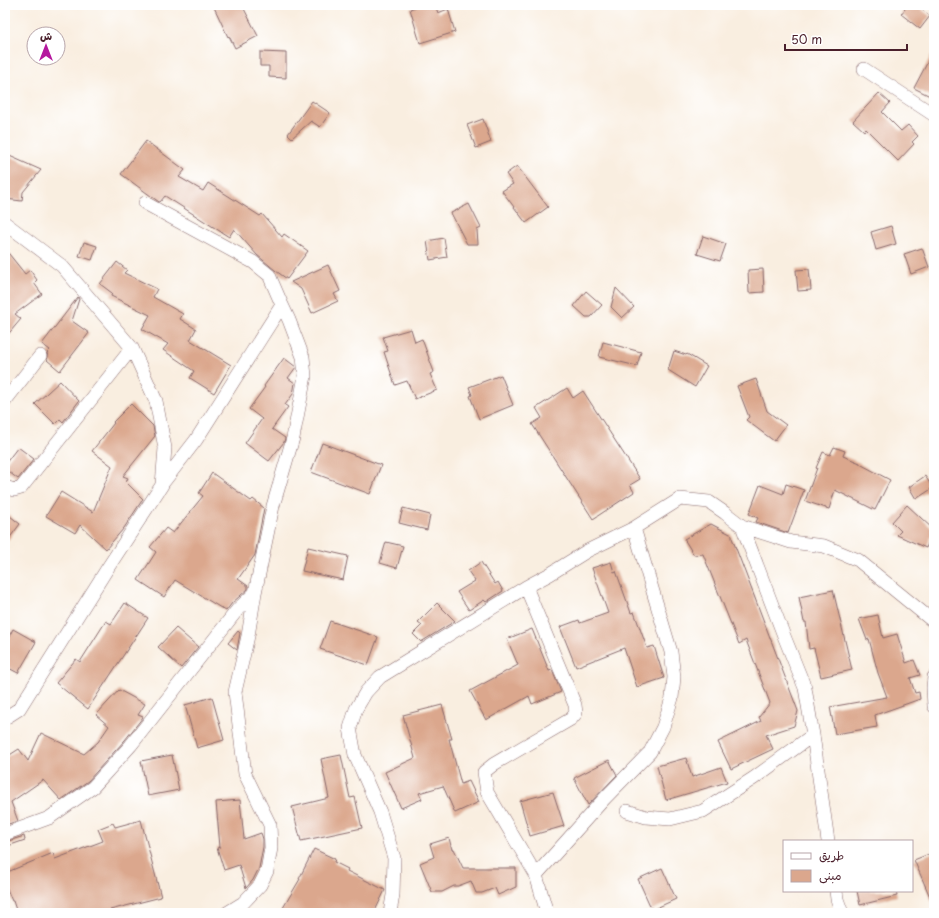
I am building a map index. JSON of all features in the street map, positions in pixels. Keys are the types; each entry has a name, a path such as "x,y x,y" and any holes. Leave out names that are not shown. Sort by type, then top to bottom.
{"street":[{"path":"864,69 934,115"},
{"path":"145,203 253,262 269,275 289,320 303,357 305,376 293,438 273,506 255,593 248,636 235,692 245,774 270,825 271,848 267,872 260,885 244,903 227,913"},
{"path":"5,223 62,266 132,348 156,401 165,448 162,485"},
{"path":"5,718 19,710 107,569 162,485 196,440 282,305"},
{"path":"5,488 14,490 21,488 132,348"},
{"path":"5,401 40,356"},
{"path":"390,913 393,895 394,858 380,812 355,755 350,728 356,709 366,692 380,677 526,587 587,551 634,528 680,499 709,502 742,526 791,542 824,546 858,560 934,622"},
{"path":"742,526 805,688 828,840"},
{"path":"536,875 604,799 650,752 663,727 672,698 674,677 670,652 634,528"},
{"path":"526,587 575,705 576,713 571,719 494,764 484,772 487,792 536,875 547,913"},
{"path":"5,834 50,818 93,787 131,745 238,610 255,593"},
{"path":"934,677 934,706"},
{"path":"627,811 646,817 670,819 703,811 754,778 813,735"},
{"path":"836,892 842,913"}],"building":[{"path":"213,5 242,5 258,36 235,48 229,36 228,37"},
{"path":"421,5 435,5 438,13 448,9 455,32 420,43 410,9"},
{"path":"908,5 916,5 930,16 920,29 901,14"},
{"path":"934,50 934,98 914,88"},
{"path":"260,52 286,53 286,78 269,77 269,66 260,66"},
{"path":"879,93 890,103 882,112 901,131 908,125 918,136 912,142 914,144 898,161 866,129 864,131 853,121"},
{"path":"312,101 330,113 320,127 311,121 292,138 288,134"},
{"path":"483,119 491,142 476,148 467,125"},
{"path":"146,141 185,170 179,177 203,191 208,183 260,216 262,214 282,237 284,234 308,251 287,279 257,255 234,229 229,237 165,196 159,202 121,174"},
{"path":"5,154 41,170 23,192 22,201 5,199"},
{"path":"517,166 548,207 526,223 502,191 513,184 506,174"},
{"path":"469,204 481,228 477,230 478,244 467,244 451,213"},
{"path":"891,226 896,244 876,250 871,232"},
{"path":"703,236 726,244 720,261 697,254"},
{"path":"444,238 447,257 430,260 427,241"},
{"path":"84,242 97,246 92,260 79,256"},
{"path":"922,248 929,267 911,274 904,254"},
{"path":"5,249 25,274 30,270 37,280 34,283 42,294 15,314 21,319 5,338"},
{"path":"117,262 127,270 124,273 157,289 153,297 183,314 180,319 196,329 190,340 231,365 214,393 190,378 194,371 163,350 168,344 142,329 150,315 111,296 112,293 100,284"},
{"path":"328,265 340,291 334,294 338,301 312,313 301,289 291,282"},
{"path":"763,269 764,292 749,293 748,270"},
{"path":"809,269 811,290 798,291 796,270"},
{"path":"616,288 634,307 622,318 611,307"},
{"path":"586,291 602,305 591,317 586,317 574,306"},
{"path":"78,297 79,299 72,321 89,333 60,371 47,360 47,353 50,350 42,344"},
{"path":"411,329 415,342 422,339 434,372 430,374 437,390 415,399 407,381 395,385 384,352 388,351 383,337"},
{"path":"603,342 641,352 637,366 599,357"},
{"path":"674,351 687,354 707,366 695,387 668,370"},
{"path":"284,358 296,367 288,378 295,383 293,394 285,405 288,407 272,429 285,438 284,442 269,461 245,443 262,419 249,409"},
{"path":"501,375 513,405 479,419 470,396 472,395 469,387"},
{"path":"756,379 767,411 786,425 774,441 746,420 749,417 737,386"},
{"path":"60,381 79,401 63,422 60,419 55,424 35,404"},
{"path":"567,388 573,398 583,391 640,479 630,485 634,492 593,519 532,424 542,418 536,408"},
{"path":"131,404 153,426 155,436 123,476 128,478 126,482 143,499 124,528 106,549 80,525 75,533 46,516 61,492 93,512 112,466 92,451 114,423 113,422"},
{"path":"322,443 381,465 370,494 311,472"},
{"path":"18,447 34,459 18,479 5,469 5,464"},
{"path":"834,447 845,451 843,456 860,463 890,480 875,510 835,490 829,509 805,501 823,452 830,455"},
{"path":"212,473 251,501 253,499 264,508 255,555 238,579 248,586 248,589 232,603 226,611 175,580 164,597 138,580 156,552 150,547 166,528 173,533 203,496 199,493"},
{"path":"925,476 933,488 916,499 909,487"},
{"path":"786,484 804,490 788,533 756,522 758,518 749,514 760,485 783,494"},
{"path":"907,505 934,530 926,548 897,535 901,531 892,522"},
{"path":"403,508 430,515 427,530 399,523"},
{"path":"5,512 20,524 5,544"},
{"path":"711,524 732,535 798,711 794,726 766,735 773,749 731,769 718,742 761,721 759,717 770,703 746,640 739,644 703,554 694,555 684,539"},
{"path":"386,542 403,546 397,568 380,563"},
{"path":"308,547 348,556 343,580 302,571"},
{"path":"481,562 495,584 498,582 503,591 486,602 484,600 469,610 457,592 475,581 468,571"},
{"path":"611,562 614,572 616,571 631,613 634,612 647,648 654,646 664,678 637,687 624,648 576,667 560,627 579,620 580,623 608,613 592,568"},
{"path":"833,590 852,670 821,677 814,648 809,649 806,622 804,622 799,597"},
{"path":"125,603 148,618 88,709 56,683 76,659 80,662 106,621 111,624"},
{"path":"437,603 455,621 421,642 413,634 422,625 418,622"},
{"path":"878,615 883,638 897,634 906,663 914,660 920,675 910,678 915,693 919,692 920,699 875,715 877,727 835,734 830,707 887,697 878,673 869,639 867,640 859,619"},
{"path":"330,621 378,637 368,665 320,649"},
{"path":"176,628 198,647 181,668 158,647"},
{"path":"13,629 36,642 18,673 5,666 5,644"},
{"path":"532,629 549,671 552,670 561,692 532,704 529,696 486,720 470,691 518,665 507,639"},
{"path":"238,631 240,633 237,650 228,643"},
{"path":"119,690 145,704 138,715 143,717 125,740 88,781 61,800 43,780 11,802 18,821 5,825 5,758 19,749 28,761 41,733 84,754 98,742 109,726 96,715"},
{"path":"212,697 224,740 197,748 185,705"},
{"path":"442,705 452,739 449,739 461,784 469,781 479,802 455,813 443,786 419,793 422,799 401,808 385,772 415,758 403,715"},
{"path":"172,755 179,790 148,796 141,761"},
{"path":"341,755 350,798 355,797 362,828 301,841 292,807 329,798 321,759"},
{"path":"686,758 692,777 721,767 727,782 666,800 657,766"},
{"path":"609,760 617,775 588,805 574,778"},
{"path":"553,792 564,826 530,836 520,801"},
{"path":"240,800 244,839 261,833 263,839 259,868 253,880 246,888 239,865 224,870 217,848 220,847 216,802"},
{"path":"141,820 161,897 110,910 111,913 17,913 5,884 5,873 53,853 55,859 103,841 98,829 113,823 115,827"},
{"path":"24,836 25,840 5,847 5,842"},
{"path":"449,838 452,850 454,849 463,868 516,868 516,887 498,895 495,888 482,893 476,893 471,881 454,886 442,892 432,892 420,863 434,857 430,844"},
{"path":"314,849 335,859 334,862 348,869 347,871 385,890 374,913 280,913 300,879"},
{"path":"934,852 934,906 914,860"},
{"path":"662,868 676,899 652,910 638,879"},
{"path":"857,892 896,892 897,896 860,905"}]}
